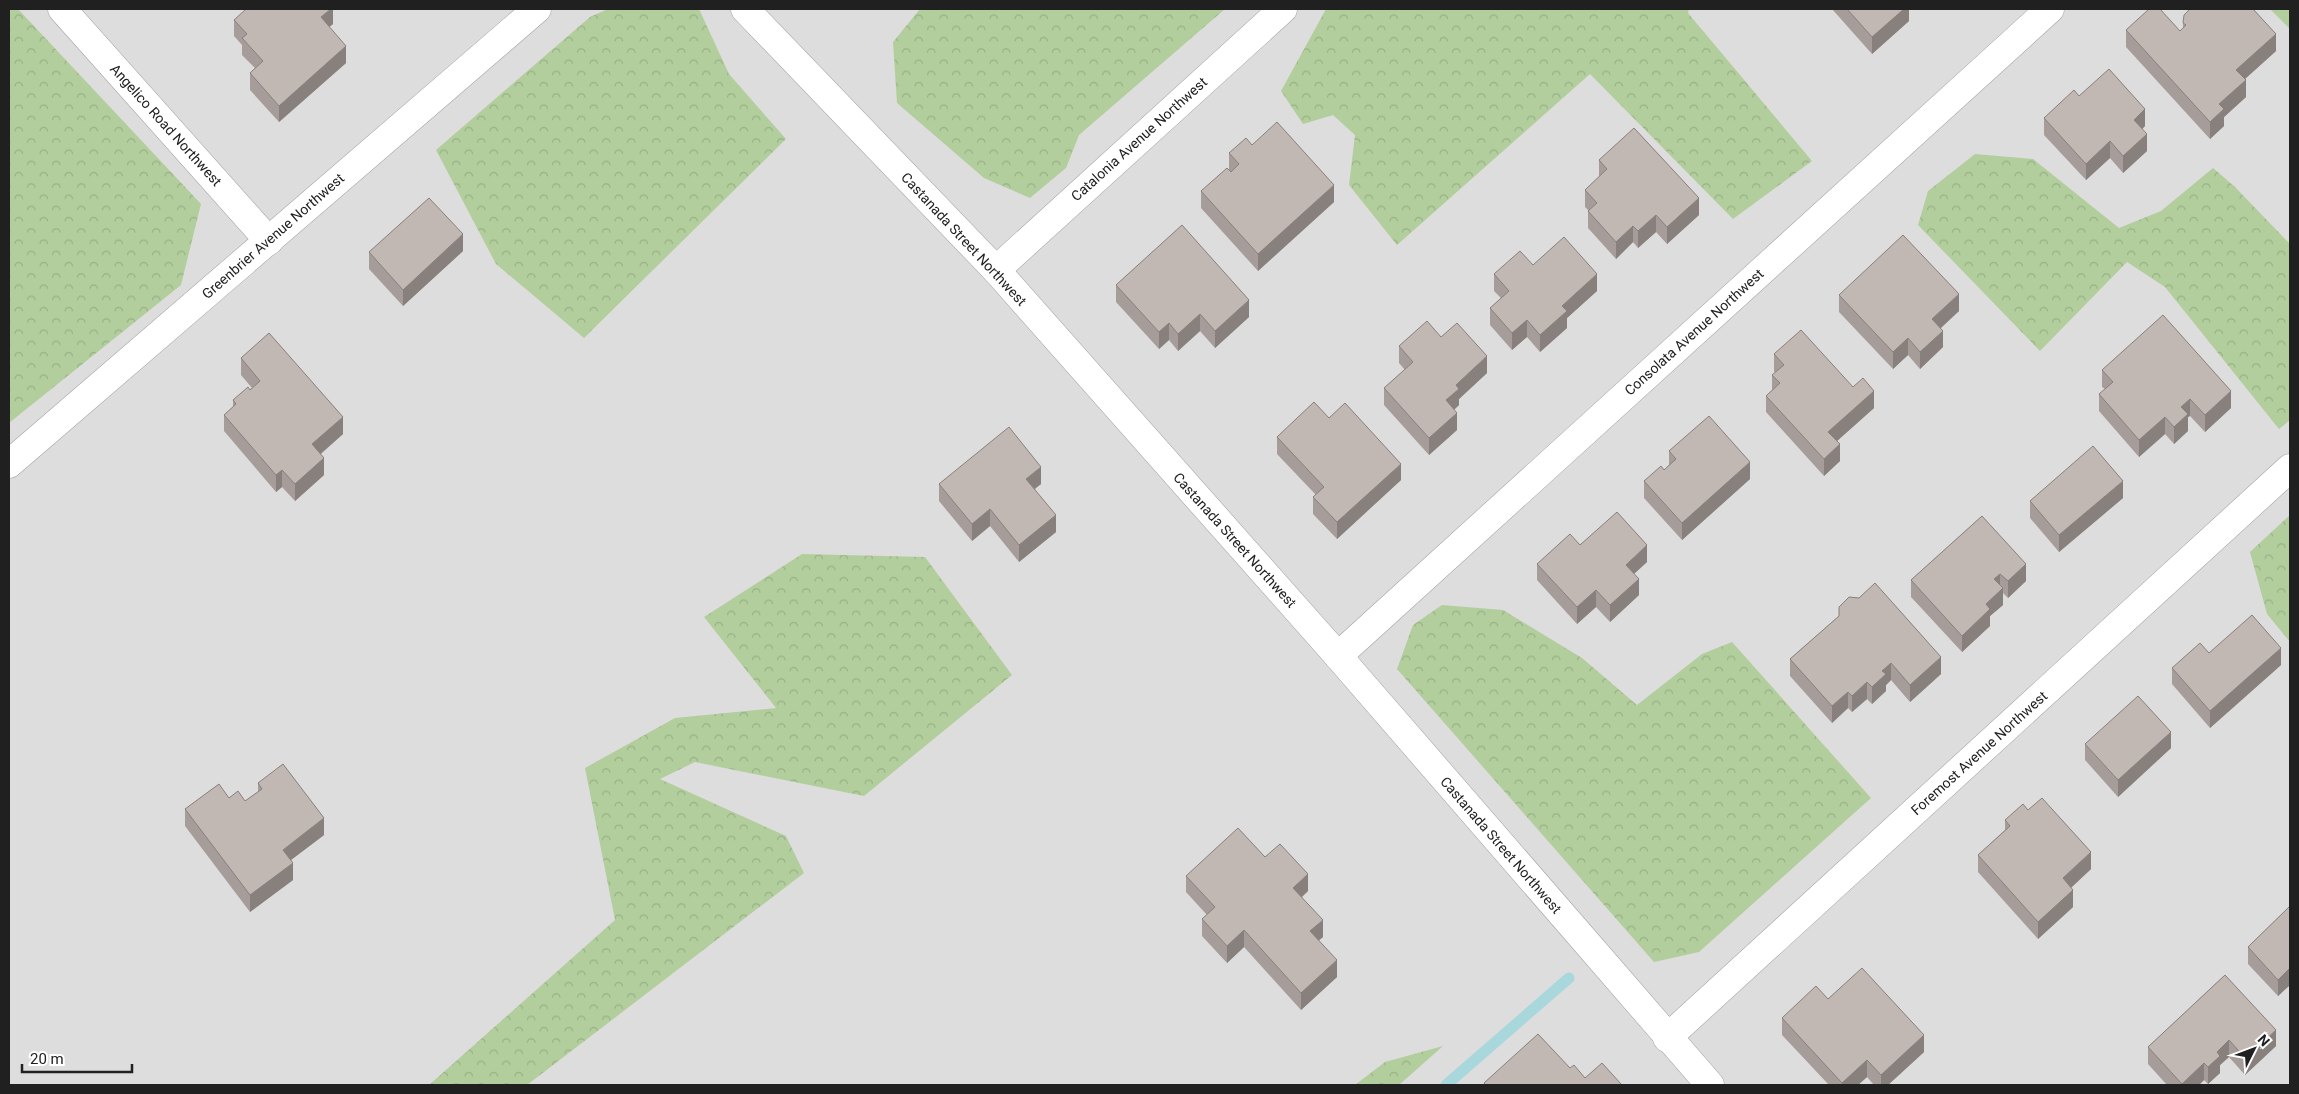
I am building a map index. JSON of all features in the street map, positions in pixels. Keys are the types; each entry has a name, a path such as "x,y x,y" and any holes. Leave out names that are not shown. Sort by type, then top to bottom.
{"street":[{"name":"Angelico Road Northwest","path":"62,9 269,240"},
{"name":"Greenbrier Avenue Northwest","path":"9,464 537,9"},
{"name":"Castanada Street Northwest","path":"745,9 996,270 1338,656 1667,1038 1710,1085"},
{"name":"Catalonia Avenue Northwest","path":"996,270 1283,9"},
{"name":"Consolata Avenue Northwest","path":"1338,656 2050,9"},
{"name":"Foremost Avenue Northwest","path":"1667,1038 2290,468"}],"shaded area":[{"path":"9,9 2290,9 2290,1085 9,1085"}],"green space":[{"path":"9,9 18,9 201,204 181,285 9,423"},
{"path":"608,9 699,9 729,74 786,139 584,338 496,264 436,150 590,17"},
{"path":"920,9 1225,9 1079,135 1066,168 1030,198 984,178 897,103 893,42"},
{"path":"1326,9 1689,9 1688,13 1812,161 1733,219 1590,74 1397,245 1349,185 1355,135 1333,115 1303,124 1281,91"},
{"path":"2270,9 2290,9 2290,29"},
{"path":"1975,154 2033,159 2119,228 2161,211 2213,168 2235,187 2290,244 2290,420 2279,429 2165,287 2127,262 2040,351 1918,225 1928,191"},
{"path":"2290,515 2290,642 2267,614 2250,552"},
{"path":"802,554 925,557 1012,675 864,796 695,762 660,779 786,836 804,873 527,1085 429,1085 615,920 585,768 675,718 776,708 704,617"},
{"path":"1442,605 1503,610 1582,658 1637,705 1702,654 1732,642 1871,798 1699,952 1654,962 1397,669 1413,625"},
{"path":"1443,1046 1399,1085 1355,1085 1385,1062"}],"building":[{"path":"246,9 331,9 321,17 346,46 279,106 250,73 263,61 242,38 247,34 234,20"},
{"path":"1847,9 1904,9 1872,37"},
{"path":"2149,9 2160,9 2180,31 2186,25 2183,23 2184,15 2190,9 2253,9 2276,34 2236,70 2246,80 2219,104 2224,109 2210,122 2126,30"},
{"path":"2109,69 2145,109 2134,120 2147,134 2123,156 2110,141 2086,164 2044,118 2074,90 2079,96"},
{"path":"1277,122 1334,185 1258,254 1201,191 1227,168 1231,172 1239,164 1229,153 1246,138 1252,145"},
{"path":"1634,128 1699,198 1667,227 1656,215 1638,231 1633,226 1616,242 1588,211 1597,203 1585,190 1607,169 1599,160"},
{"path":"429,198 463,234 403,290 369,252"},
{"path":"1182,225 1249,300 1215,331 1200,314 1178,334 1169,323 1159,332 1116,285"},
{"path":"1903,235 1959,294 1932,319 1943,331 1920,352 1908,338 1893,352 1839,295"},
{"path":"1564,237 1597,274 1562,306 1567,311 1540,335 1527,320 1512,333 1490,308 1509,291 1494,274 1520,251 1533,265"},
{"path":"2163,315 2231,391 2205,415 2190,399 2181,407 2188,414 2174,427 2165,417 2139,440 2099,394 2113,382 2102,370"},
{"path":"1427,321 1441,337 1457,323 1487,356 1456,385 1459,389 1446,400 1457,413 1429,438 1384,388 1413,362 1399,346"},
{"path":"1801,330 1853,387 1863,378 1874,391 1828,432 1840,444 1824,459 1766,396 1780,383 1772,375 1784,365 1774,354"},
{"path":"269,333 343,417 312,444 324,458 295,484 282,470 276,475 224,415 236,404 233,400 248,387 250,390 260,381 241,358"},
{"path":"1314,402 1329,418 1345,403 1401,464 1337,522 1313,497 1324,487 1277,437"},
{"path":"1709,416 1750,462 1682,523 1644,481 1661,466 1664,470 1676,459 1669,451"},
{"path":"1009,427 1041,467 1026,479 1056,515 1019,545 990,509 972,524 939,484"},
{"path":"2093,446 2123,481 2059,535 2030,501"},
{"path":"1617,512 1647,545 1626,565 1639,579 1610,605 1596,590 1577,607 1537,564 1570,534 1580,545"},
{"path":"1982,516 2026,564 2008,581 2000,574 1994,579 2003,588 1986,604 1990,609 1962,636 1911,580"},
{"path":"1875,583 1941,657 1910,685 1891,663 1882,671 1886,674 1872,687 1867,682 1852,696 1848,692 1832,706 1790,659 1839,616 1839,607 1849,597 1859,598"},
{"path":"2252,615 2281,648 2210,711 2172,668 2200,643 2209,653"},
{"path":"2138,696 2171,732 2118,780 2085,744"},
{"path":"283,764 324,818 283,850 293,863 250,895 185,809 219,784 229,798 238,791 245,801 262,789 258,783"},
{"path":"2042,798 2091,852 2063,878 2073,890 2038,922 1978,855 2010,826 2005,820 2023,804 2028,810"},
{"path":"1238,828 1265,857 1280,844 1308,874 1293,888 1323,920 1310,931 1337,960 1301,993 1244,930 1227,946 1202,919 1215,907 1186,876"},
{"path":"2290,906 2290,968 2278,980 2248,947"},
{"path":"1862,968 1924,1035 1881,1075 1867,1060 1842,1083 1782,1018 1816,986 1828,999"},
{"path":"2225,975 2276,1030 2245,1058 2229,1040 2217,1052 2220,1056 2208,1067 2204,1063 2182,1084 2148,1047"},
{"path":"1538,1034 1570,1068 1574,1065 1585,1078 1602,1063 1622,1085 1486,1085 1484,1083"}],"waterway":[{"path":"1446,1085 1569,978"}]}
